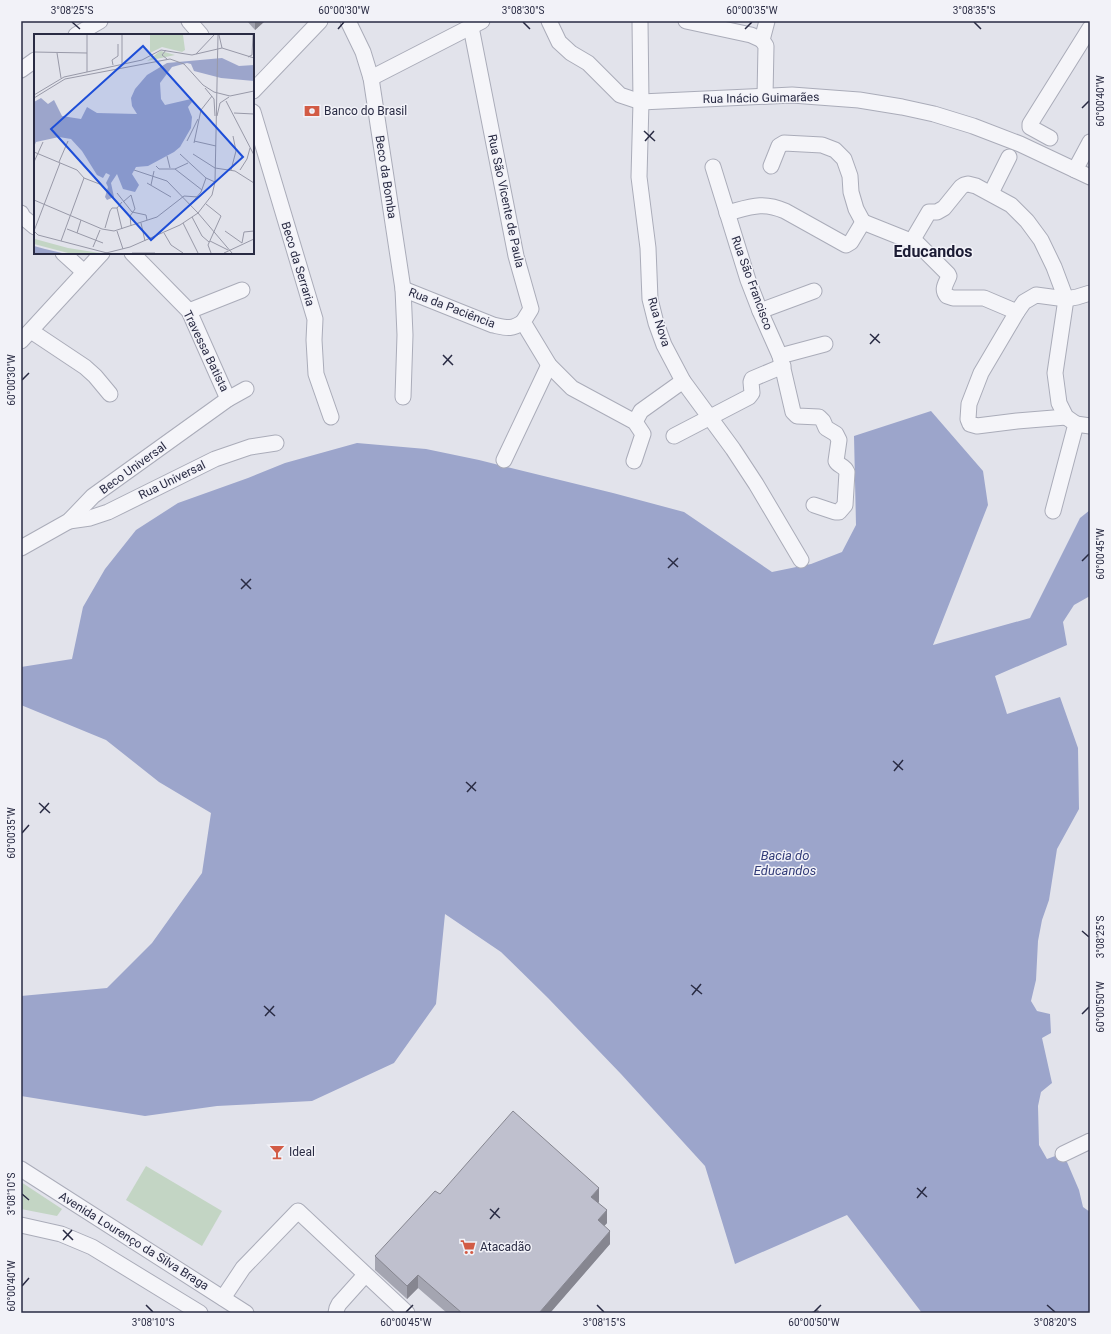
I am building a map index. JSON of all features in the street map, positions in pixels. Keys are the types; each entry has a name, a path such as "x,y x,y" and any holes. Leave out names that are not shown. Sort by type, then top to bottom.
{"street":[{"path":"78,34 100,21"},
{"path":"189,21 200,34"},
{"name":"Beco da Bomba","path":"348,21 363,52 371,78 403,289 403,397"},
{"name":"Rua Inácio Guimarães","path":"549,21 559,42 571,53 588,63 620,95 641,102 765,96 802,96 859,100 915,110 973,126 1016,142 1090,177"},
{"name":"Rua Nova","path":"640,21 641,102 639,178 648,248 650,298 656,323 664,345 683,381 733,449 756,484 801,560"},
{"path":"686,21 751,35 762,40 766,46 765,96"},
{"path":"762,40 768,21"},
{"path":"254,90 312,24"},
{"path":"371,78 477,24"},
{"name":"Rua São Vicente de Paula","path":"477,24 516,256 531,309 523,322"},
{"path":"1050,138 1030,127 1030,124 1090,28"},
{"path":"21,70 34,61"},
{"name":"Beco da Serraria","path":"254,115 315,319 314,340 316,374 331,417"},
{"path":"771,166 779,146 784,142 822,145 835,150 844,159 850,176 851,192 856,209 863,222 922,246 948,274 949,276 944,286 947,296 953,298 984,298 1017,312"},
{"path":"1075,170 1090,142"},
{"path":"991,193 1009,157"},
{"name":"Rua São Francisco","path":"713,167 748,280 781,361 791,398 793,412 797,416 819,417 823,421 826,428 836,434 839,440 836,461 844,467 847,472 846,505 840,512 835,512 814,505"},
{"path":"912,241 927,214 929,212 937,212 944,208 961,187 968,184 991,193 1011,205 1027,221 1041,240 1054,267 1066,299 1054,372 1059,403 1077,422"},
{"path":"727,213 757,206 775,206 846,245 851,242 863,222"},
{"path":"21,213 23,217 34,226"},
{"path":"64,254 84,272"},
{"path":"101,254 26,336 85,367 110,394"},
{"name":"Travessa Batista","path":"133,254 189,311 228,399"},
{"name":"Rua da Paciência","path":"403,289 493,325 504,328 514,328 523,322"},
{"path":"189,311 242,290"},
{"path":"760,311 814,291"},
{"path":"1077,422 1017,421 977,426 968,422 969,404 981,373 1024,302 1036,295 1066,299 1090,293"},
{"path":"523,322 549,366 572,388 635,422 644,434 634,461"},
{"path":"674,436 751,396 751,382 754,378 781,361 825,344"},
{"path":"504,460 549,366"},
{"path":"635,422 641,411 683,381"},
{"name":"Beco Universal","path":"21,548 69,521 93,496 228,399 246,389"},
{"path":"1053,511 1077,422"},
{"name":"Rua Universal","path":"69,521 90,518 108,512 215,459 250,447 276,443"},
{"path":"1063,1154 1090,1141"},
{"name":"Avenida Lourenço da Silva Braga","path":"21,1169 246,1313"},
{"path":"223,1298 243,1268 298,1211 407,1313"},
{"path":"21,1225 61,1234 92,1247 200,1313"},
{"path":"336,1313 340,1304 365,1275"}],"green space":[{"path":"146,1166 222,1211 202,1246 126,1200"},
{"path":"21,1182 62,1209 57,1216 21,1209"}],"water":[{"name":"Bacia do Educandos","path":"931,411 983,471 988,505 933,645 1030,618 1080,518 1090,510 1090,596 1074,605 1063,622 1067,645 995,676 1007,714 1060,697 1078,748 1079,809 1057,849 1049,900 1042,920 1038,941 1036,980 1031,1001 1037,1011 1050,1014 1051,1033 1042,1038 1052,1083 1041,1092 1038,1106 1039,1145 1047,1159 1058,1155 1067,1162 1079,1190 1083,1207 1090,1212 1090,1313 922,1313 847,1215 735,1264 705,1166 621,1074 548,998 501,952 445,914 436,1004 394,1063 312,1101 217,1106 145,1116 21,1096 21,996 107,988 152,943 202,873 211,813 159,782 106,740 21,705 21,667 72,659 83,607 105,569 136,530 178,503 285,463 357,443 426,449 479,460 684,512 772,572 811,564 842,552 856,525 854,436"}],"building":[{"path":"513,1111 599,1188 591,1197 607,1210 598,1220 610,1231 539,1313 462,1313 418,1275 407,1286 375,1256 435,1191 440,1194"},
{"path":"818,1310 818,1313 810,1313"}],"place":[{"name":"Banco do Brasil","path":"312,111"},
{"name":"Ideal","path":"277,1152"},
{"name":"Atacadão","path":"468,1247"}],"district":[{"name":"Educandos","path":"933,251"}]}
